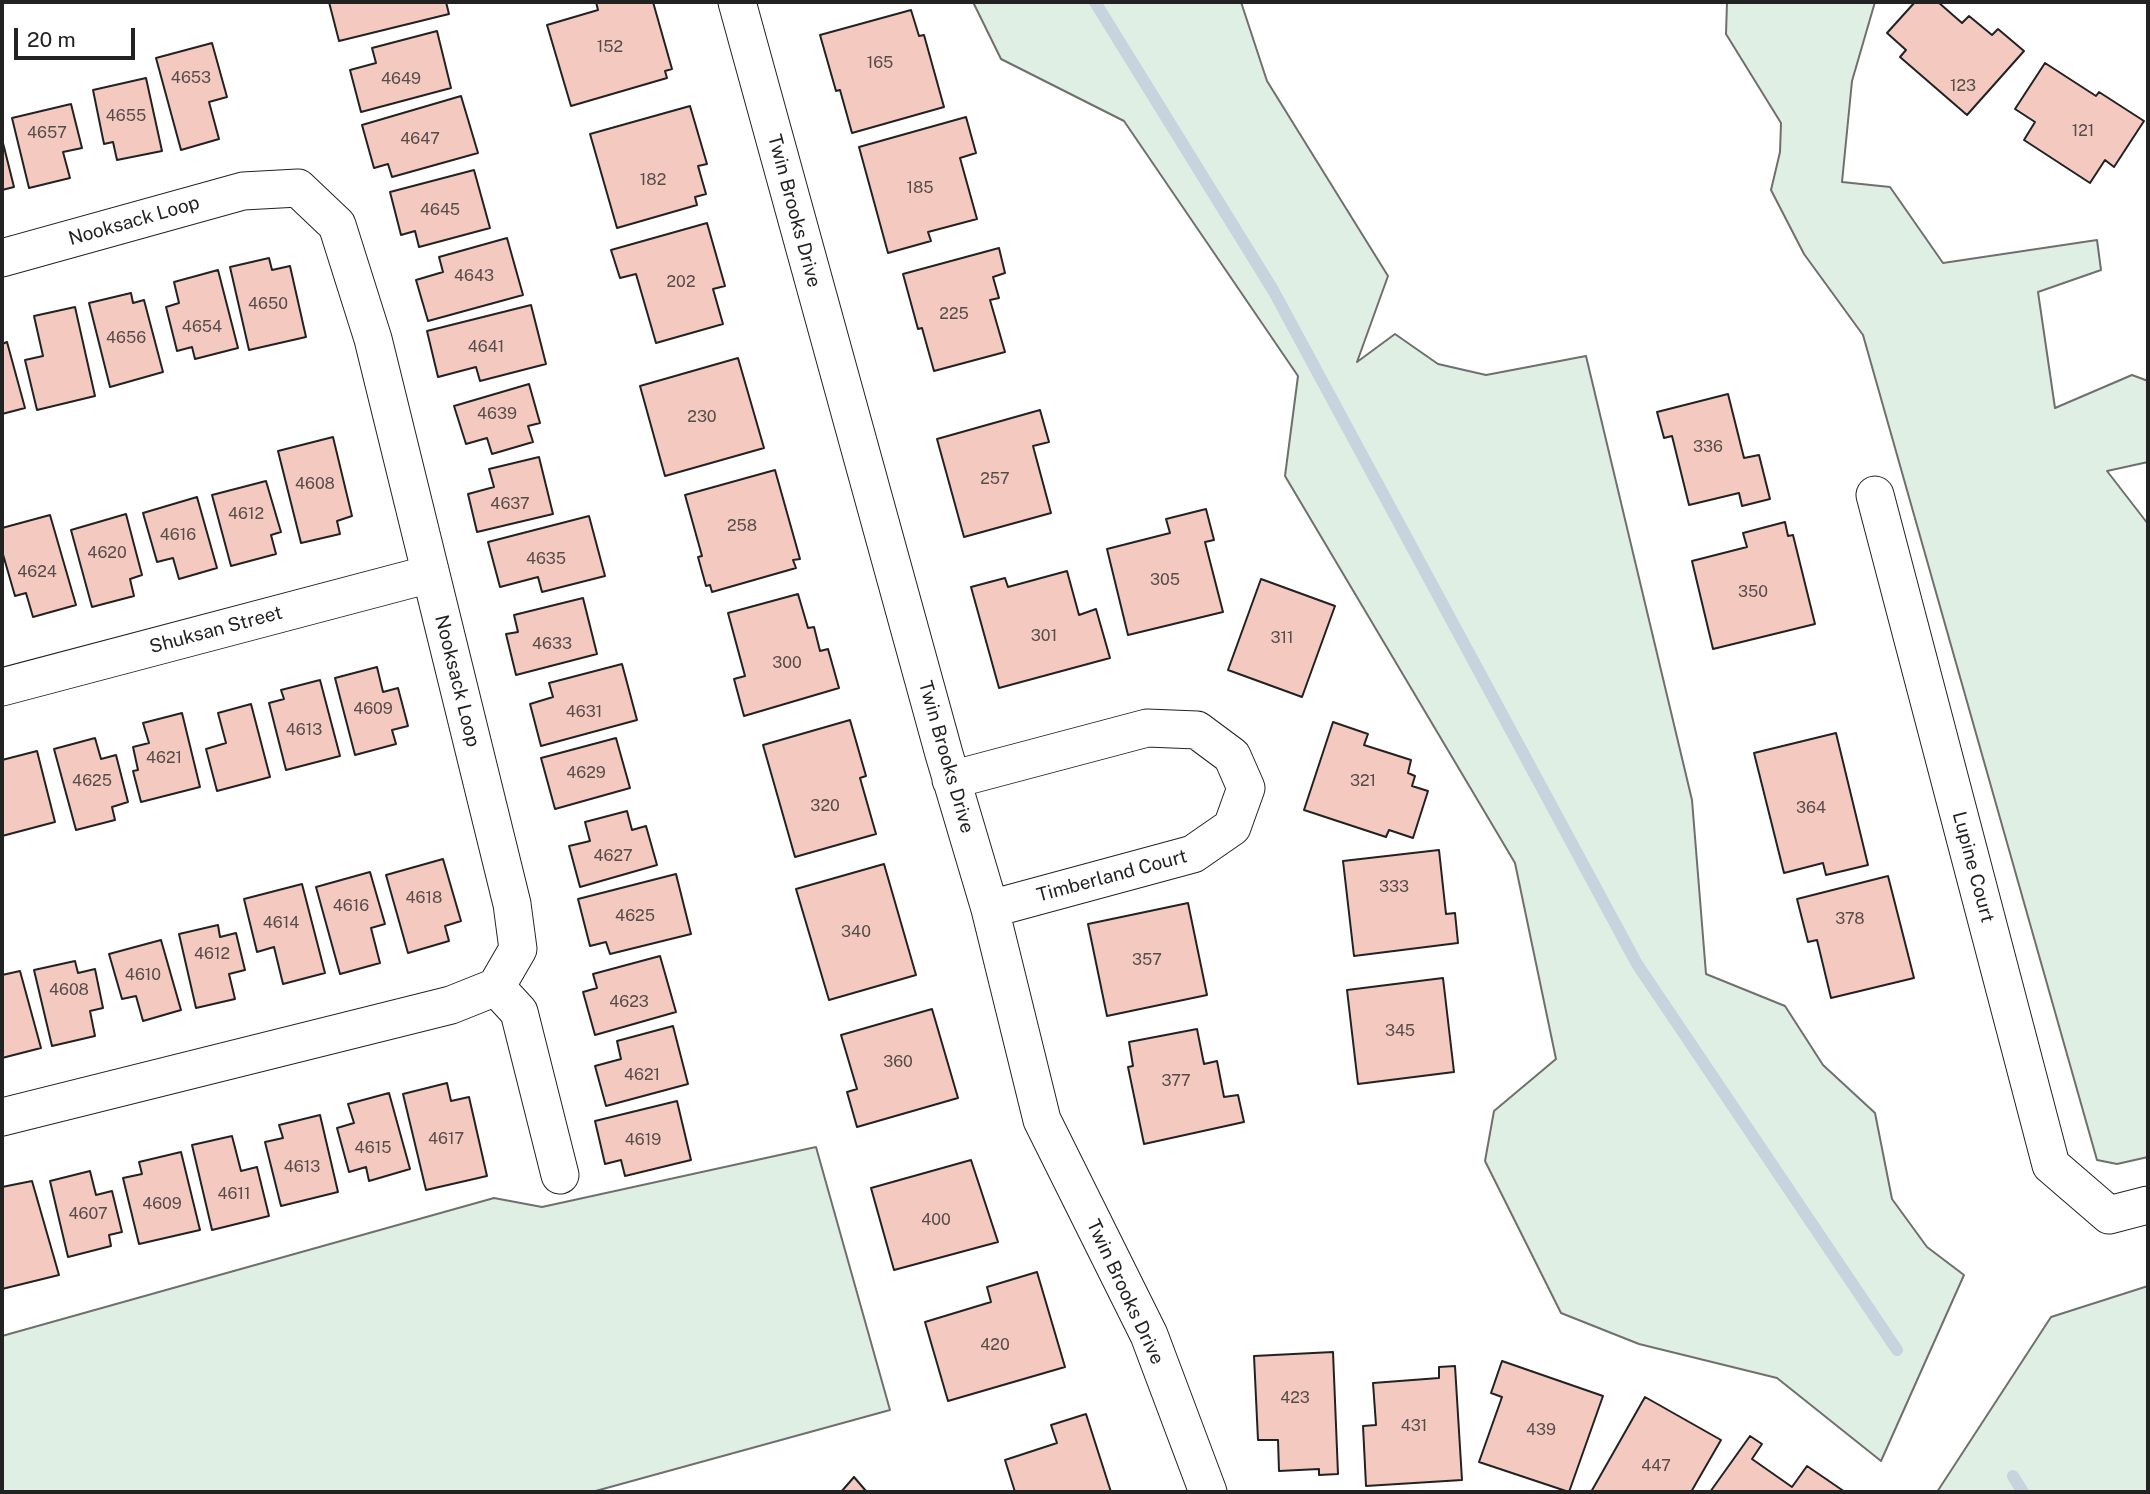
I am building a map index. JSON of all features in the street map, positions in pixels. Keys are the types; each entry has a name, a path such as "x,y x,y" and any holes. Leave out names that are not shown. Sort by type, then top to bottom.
{"street":[{"name":"Twin Brooks Drive","path":"737,2 951,780 990,909 1042,1121 1149,1335 1208,1492"},
{"name":"Nooksack Loop","path":"2,258 243,191 298,188 337,225 373,339 512,904 518,949 496,987"},
{"name":"Lupine Court","path":"1875,495 2051,1165 2109,1215 2148,1205"},
{"name":"Shuksan Street","path":"2,687 430,574"},
{"name":"Timberland Court","path":"951,780 1147,728 1197,730 1232,756 1246,788 1232,827 1193,854 990,909"},
{"path":"2,1117 451,1005 496,987 519,1012 560,1175"}],"green space":[{"path":"973,2 1241,2 1267,81 1388,276 1357,362 1395,334 1438,364 1486,375 1586,356 1692,800 1706,974 1785,1006 1823,1065 1875,1113 1892,1199 1927,1247 1964,1275 1881,1461 1777,1378 1639,1344 1561,1313 1485,1161 1494,1111 1556,1059 1515,863 1285,476 1298,376 1124,121 1001,59"},
{"path":"1727,2 1875,2 1852,81 1842,182 1890,187 1943,263 2097,240 2101,270 2038,292 2055,408 2132,375 2148,381 2148,462 2107,471 2148,524 2148,1157 2117,1164 2097,1160 1863,335 1804,254 1771,190 1780,152 1781,123 1726,34"},
{"path":"816,1147 890,1410 592,1492 2,1492 2,1336 494,1198 542,1207"},
{"path":"2148,1286 2148,1492 1937,1492 2051,1317"}],"building":[{"path":"329,2 446,2 449,14 339,41"},
{"path":"596,2 653,2 672,69 665,71 667,78 571,106 547,25 598,10"},
{"path":"1915,2 1938,2 1962,23 1969,16 1992,35 1998,29 2024,51 1967,115 1900,57 1906,50 1887,33"},
{"path":"911,10 919,36 924,35 944,107 852,133 840,90 836,91 820,35"},
{"path":"437,31 451,88 361,112 350,70 376,63 372,48"},
{"path":"212,43 227,97 209,102 219,139 181,150 156,58"},
{"path":"2045,63 2096,96 2099,92 2144,121 2114,167 2105,160 2090,183 2024,140 2035,122 2015,109"},
{"path":"146,78 162,151 117,160 113,142 104,144 93,90"},
{"path":"461,96 478,153 392,177 388,164 374,168 362,125"},
{"path":"71,104 82,148 63,152 70,178 29,188 12,118"},
{"path":"690,106 707,164 698,166 706,194 695,197 697,205 617,228 590,134"},
{"path":"966,117 976,153 960,158 977,219 928,232 931,241 888,253 859,147"},
{"path":"2,139 14,187 2,190"},
{"path":"474,170 490,228 419,247 415,231 401,235 390,192"},
{"path":"707,223 725,286 713,289 723,324 656,343 636,274 620,278 611,250"},
{"path":"507,238 523,295 428,321 416,280 443,272 439,257"},
{"path":"999,248 1005,273 993,277 999,298 990,300 1005,352 934,371 922,328 918,329 903,274"},
{"path":"269,258 272,270 290,266 306,337 249,350 230,267"},
{"path":"218,270 238,348 195,359 192,347 177,351 166,307 179,303 174,282"},
{"path":"131,293 133,303 144,300 163,372 110,387 89,303"},
{"path":"531,305 546,364 480,381 476,367 438,377 427,331"},
{"path":"75,307 95,396 37,410 25,360 43,356 34,316"},
{"path":"7,342 25,408 2,414 2,344"},
{"path":"738,358 764,448 665,476 640,386"},
{"path":"529,384 540,423 528,426 533,442 492,454 487,438 466,444 454,406"},
{"path":"1728,394 1744,458 1759,455 1770,499 1742,506 1739,493 1689,505 1672,436 1664,438 1657,412"},
{"path":"1040,410 1049,442 1033,446 1051,513 964,537 937,439"},
{"path":"333,437 352,516 337,521 340,534 301,543 278,451"},
{"path":"539,457 553,514 477,532 468,494 494,487 489,469"},
{"path":"775,470 800,559 793,560 796,568 712,592 710,585 706,586 698,557 702,556 685,495"},
{"path":"266,481 281,532 271,535 276,554 231,566 212,495"},
{"path":"197,497 217,568 179,579 173,558 157,562 143,513"},
{"path":"1206,509 1214,540 1205,542 1223,612 1128,635 1107,549 1170,533 1166,519"},
{"path":"126,514 142,575 130,579 134,596 92,607 71,530"},
{"path":"50,515 76,605 33,617 26,593 15,596 2,551 2,528"},
{"path":"589,516 605,576 542,592 538,577 500,587 488,542"},
{"path":"1785,522 1788,536 1793,535 1815,624 1713,649 1692,561 1747,547 1743,533"},
{"path":"1067,571 1079,615 1096,609 1110,658 999,688 971,587 1005,578 1008,587"},
{"path":"1261,579 1335,606 1302,697 1228,670"},
{"path":"798,594 808,628 814,627 820,651 828,649 839,688 744,716 734,679 745,676 728,613"},
{"path":"583,598 597,654 516,675 506,634 518,632 514,615"},
{"path":"622,664 637,720 541,746 530,704 553,697 549,683"},
{"path":"377,667 383,692 398,688 408,726 392,730 396,744 355,755 335,678"},
{"path":"320,680 340,756 286,770 269,703 284,699 281,690"},
{"path":"251,704 270,777 217,791 206,749 226,743 218,713"},
{"path":"182,713 200,787 141,802 133,771 138,770 133,747 149,743 143,723"},
{"path":"850,720 866,776 860,778 876,834 795,857 763,745"},
{"path":"1333,722 1368,734 1364,745 1411,760 1408,773 1415,776 1412,786 1428,791 1413,838 1389,830 1386,837 1304,810"},
{"path":"1836,733 1868,865 1826,875 1823,863 1784,873 1754,753"},
{"path":"95,738 101,759 116,755 128,802 112,807 115,820 76,830 54,749"},
{"path":"616,738 630,788 555,809 541,758"},
{"path":"37,751 55,822 2,836 2,760"},
{"path":"627,811 632,830 646,826 657,865 580,887 569,846 590,841 585,822"},
{"path":"1439,850 1446,914 1455,913 1458,943 1354,956 1343,861"},
{"path":"443,859 461,921 445,926 449,941 408,953 386,875"},
{"path":"884,864 916,975 829,1000 796,889"},
{"path":"370,872 385,924 371,928 380,963 340,974 316,887"},
{"path":"676,874 691,934 610,954 606,942 590,946 578,899"},
{"path":"1888,876 1914,978 1831,998 1817,940 1808,942 1797,899"},
{"path":"302,884 325,973 283,984 274,947 257,952 244,899"},
{"path":"1188,903 1207,995 1107,1016 1088,924"},
{"path":"218,925 220,937 236,933 245,970 229,974 235,999 196,1008 179,934"},
{"path":"161,940 181,1010 143,1021 136,996 122,999 109,954"},
{"path":"660,956 676,1012 595,1035 583,992 597,988 593,974"},
{"path":"75,961 78,973 95,969 103,1008 90,1011 95,1036 52,1046 34,970"},
{"path":"20,971 41,1048 2,1058 2,975"},
{"path":"1443,978 1454,1072 1358,1084 1347,990"},
{"path":"932,1009 958,1098 857,1127 847,1092 857,1089 841,1035"},
{"path":"673,1026 688,1084 606,1106 595,1066 621,1059 617,1041"},
{"path":"1197,1029 1204,1064 1217,1061 1224,1097 1238,1095 1244,1122 1144,1144 1128,1067 1133,1066 1129,1042"},
{"path":"447,1083 451,1101 469,1097 487,1176 426,1190 403,1094"},
{"path":"389,1093 410,1169 369,1181 366,1167 349,1172 337,1128 354,1123 348,1104"},
{"path":"677,1101 691,1160 625,1176 621,1160 605,1164 595,1121"},
{"path":"320,1115 338,1192 281,1206 265,1142 283,1138 279,1125"},
{"path":"232,1136 241,1171 257,1167 269,1216 212,1230 192,1145"},
{"path":"181,1152 200,1230 139,1244 123,1178 142,1174 139,1162"},
{"path":"971,1160 998,1242 894,1270 871,1188"},
{"path":"90,1171 96,1195 112,1191 122,1232 109,1235 111,1246 68,1257 50,1181"},
{"path":"32,1181 59,1275 2,1289 2,1187"},
{"path":"1037,1272 1065,1367 948,1401 925,1322 991,1302 987,1287"},
{"path":"1333,1352 1338,1474 1319,1475 1319,1469 1279,1471 1278,1440 1258,1440 1254,1356"},
{"path":"1502,1361 1603,1396 1569,1492 1479,1462 1502,1397 1491,1393"},
{"path":"1455,1366 1462,1480 1366,1486 1363,1426 1376,1425 1373,1383 1439,1378 1439,1367"},
{"path":"1645,1397 1721,1440 1691,1492 1591,1492"},
{"path":"1086,1414 1111,1492 1015,1492 1005,1460 1057,1443 1051,1425"},
{"path":"1750,1436 1762,1444 1752,1459 1792,1487 1807,1466 1845,1492 1710,1492"},
{"path":"854,1477 866,1491 869,1492 841,1492"}],"waterway":[{"path":"1095,2 1273,290 1637,964 1897,1350"},
{"path":"2013,1476 2023,1492"}]}
